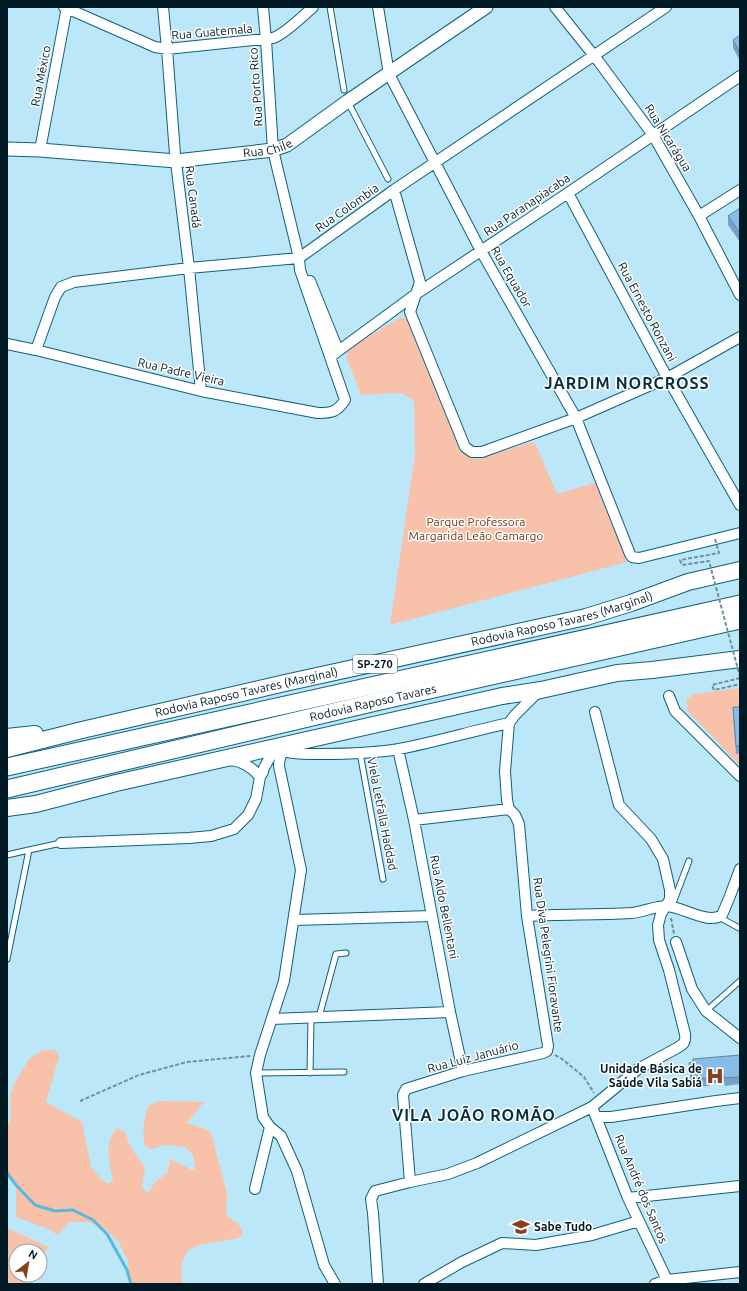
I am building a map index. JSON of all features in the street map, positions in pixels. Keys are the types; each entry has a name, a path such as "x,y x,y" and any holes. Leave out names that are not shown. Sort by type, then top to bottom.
{"highway":[{"name":"Rodovia Raposo Tavares (Marginal)","path":"7,749 82,730 286,683 586,617 631,603 688,582 740,570"},
{"name":"Rodovia Raposo Tavares","path":"7,766 740,604"},
{"name":"Rodovia Raposo Tavares","path":"7,789 376,702 740,620"},
{"path":"7,808 36,804 116,783 218,760 282,748 502,696 541,690 617,674 740,659"},
{"path":"7,737 82,730"},
{"path":"7,817 20,814 36,804"}],"main road":[{"name":"Rua Chile","path":"7,149 40,150 176,161 273,150 287,145 346,96 389,74 486,7"}],"street":[{"name":"Rua Guatemala","path":"66,7 155,47 167,49 266,40 276,37 313,7"},
{"name":"Rua México","path":"40,150 66,7"},
{"name":"Rua Canadá","path":"163,7 176,161 189,268 201,391"},
{"name":"Rua Porto Rico","path":"263,7 273,150 300,270 334,354 344,400"},
{"name":"Rua Equador","path":"378,7 389,74 481,251 576,418 630,554 632,557 639,558 715,539"},
{"name":"Rua Nicarágua","path":"555,7 653,135 699,216 740,295"},
{"name":"Rua Colombia","path":"298,258 394,190 666,7"},
{"name":"Rua Paranapiacaba","path":"334,354 416,294 740,76"},
{"path":"394,190 420,282 410,312 465,447 472,452 482,452 576,418 667,378 740,338"},
{"path":"699,216 740,190"},
{"name":"Rua Ernesto Ronzani","path":"568,193 667,378 740,504"},
{"path":"36,350 55,297 61,287 74,282 189,268 298,258"},
{"name":"Rua Padre Vieira","path":"7,344 201,391 318,413 329,413 339,409 344,400"},
{"path":"715,539 740,533"},
{"path":"282,748 298,754 345,754 398,749 509,723 515,715 541,690"},
{"path":"669,696 675,711 740,776"},
{"path":"378,1284 371,1199 375,1191 448,1174 477,1163 596,1104 638,1069 683,1045 686,1040 669,970 659,940 658,925 662,914 669,907 670,899 670,890 663,859 651,839 619,805 595,712"},
{"name":"Rua Diva Pelegrini Fioravante","path":"509,723 505,771 507,800 509,809 515,815 519,824 527,916 548,1046 546,1051"},
{"path":"282,748 279,766 301,870 284,981 260,1055 256,1073 264,1117 270,1127 281,1136 297,1172 324,1265 335,1284"},
{"path":"61,842 189,838 211,836 234,829 248,815 256,799 262,773 282,748"},
{"name":"Rua Aldo Bellentani","path":"398,749 414,820 450,1012 463,1071"},
{"path":"218,760 242,762 262,773"},
{"path":"262,773 274,765 279,766"},
{"path":"414,820 509,809"},
{"path":"527,916 632,913 669,907 680,908 698,916 715,918 722,915 740,869"},
{"path":"294,920 432,916"},
{"path":"676,942 692,989 706,1011 740,1038"},
{"path":"272,1019 450,1012"},
{"name":"Rua Luiz Januário","path":"410,1182 403,1095 406,1089 463,1071 543,1053 546,1051"},
{"path":"596,1118 740,1098"},
{"name":"Rua André dos Santos","path":"596,1104 596,1118 628,1198 667,1280"},
{"path":"255,1189 270,1127"},
{"path":"628,1198 740,1186"},
{"path":"424,1284 462,1262 502,1243 536,1245 592,1236 639,1221"},
{"path":"655,1284 667,1280 740,1272"}],"lane":[{"path":"330,7 346,96 388,179"},
{"name":"Viela Letfalla Haddad","path":"360,753 384,879"},
{"path":"7,856 61,842"},
{"path":"7,959 29,850"},
{"path":"669,907 689,861"},
{"path":"719,917 739,928"},
{"path":"310,1073 315,1017 336,954 346,953"},
{"path":"706,1011 740,981"},
{"path":"256,1073 344,1072"}],"path":[{"path":"715,539 719,553 680,560 682,565 708,561 740,678 712,685 714,690 740,684"},
{"path":"669,907 671,924 676,942"},
{"path":"546,1051 562,1059 584,1077 596,1104"},
{"path":"80,1101 139,1075 166,1067 187,1062 244,1056"}],"green space":[{"name":"Parque Professora Margarida Leão Camargo","path":"399,318 405,318 410,321 466,454 471,458 477,459 532,442 536,445 557,494 598,482 628,553 627,562 390,625 415,454 414,401 402,393 361,395 347,359 347,351 351,347"},
{"path":"740,688 740,766 687,710 687,699 694,694"},
{"path":"43,1050 55,1050 59,1057 46,1102 82,1122 91,1167 101,1179 109,1184 113,1181 109,1160 109,1146 110,1140 117,1128 125,1132 130,1146 145,1168 142,1186 146,1192 150,1191 154,1183 168,1172 170,1159 192,1170 195,1169 193,1155 185,1147 166,1145 151,1149 145,1146 143,1136 144,1126 148,1106 160,1101 204,1102 187,1123 206,1129 211,1133 227,1193 226,1215 239,1225 243,1233 238,1238 199,1245 188,1250 181,1264 182,1284 130,1284 128,1280 128,1261 118,1241 104,1228 89,1222 70,1222 57,1235 51,1230 16,1217 16,1188 7,1170 7,1126 11,1120 10,1097 14,1084 29,1059"},
{"path":"7,1228 39,1243 8,1243 8,1283 31,1283 7,1284"}],"building":[{"path":"740,35 740,53 733,40"},
{"path":"740,208 740,233 728,216"},
{"path":"733,707 740,707 740,746 736,746"},
{"name":"Unidade Básica de Saúde Vila Sabiá","path":"740,1055 740,1077 725,1078 724,1075 692,1079 689,1063 693,1062 693,1059"}],"waterway":[{"path":"7,1173 35,1205 55,1211 73,1210 93,1220 107,1234 127,1270 131,1284"}],"place":[{"name":"Unidade Básica de Saúde Vila Sabiá","path":"715,1076"},
{"name":"Sabe Tudo","path":"521,1227"}],"district":[{"name":"JARDIM NORCROSS","path":"627,383"},
{"name":"VILA JOÃO ROMÃO","path":"474,1115"}]}
